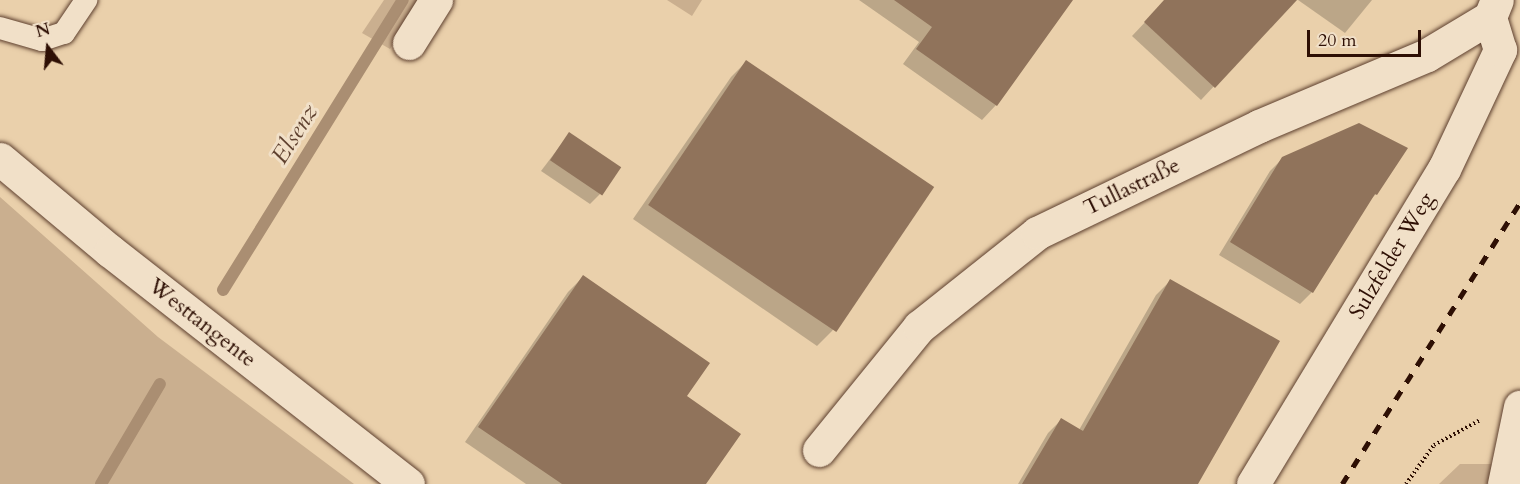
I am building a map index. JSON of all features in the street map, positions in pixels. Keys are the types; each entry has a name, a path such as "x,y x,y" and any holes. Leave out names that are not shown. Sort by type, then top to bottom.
{"street":[{"path":"409,43 436,0"},
{"name":"Tullastraße","path":"819,450 919,327 1037,233 1259,126 1427,56 1494,8"},
{"name":"Sulzfelder Weg","path":"1253,484 1444,169 1500,50 1494,8"},
{"name":"Westtangente","path":"0,159 110,251 408,484"},
{"path":"1504,484 1519,409"}],"lane":[{"path":"0,28 42,40 64,33 86,0"}],"path":[{"path":"1406,484 1434,445 1475,421 1519,409"}],"shaded area":[{"path":"384,0 421,0 390,49 362,33"},
{"path":"667,0 702,0 692,16"},
{"path":"0,197 158,337 354,484 0,484"},
{"path":"1460,464 1520,464 1520,484 1439,484"}],"building":[{"path":"894,0 1073,0 997,106 916,49 932,27"},
{"path":"1164,0 1297,0 1215,88 1144,22"},
{"path":"746,60 934,187 836,332 648,205"},
{"path":"1359,123 1408,148 1377,195 1375,194 1313,293 1230,242 1282,157"},
{"path":"569,132 621,167 602,195 550,160"},
{"path":"583,275 710,363 687,396 741,434 706,484 562,484 478,427"},
{"path":"1170,279 1280,341 1198,484 1022,484 1061,418 1083,431"}],"waterway":[{"name":"Elsenz","path":"223,290 403,0"},
{"name":"Elsenz","path":"101,484 160,384"}],"railway":[{"path":"1342,484 1520,202"}]}
